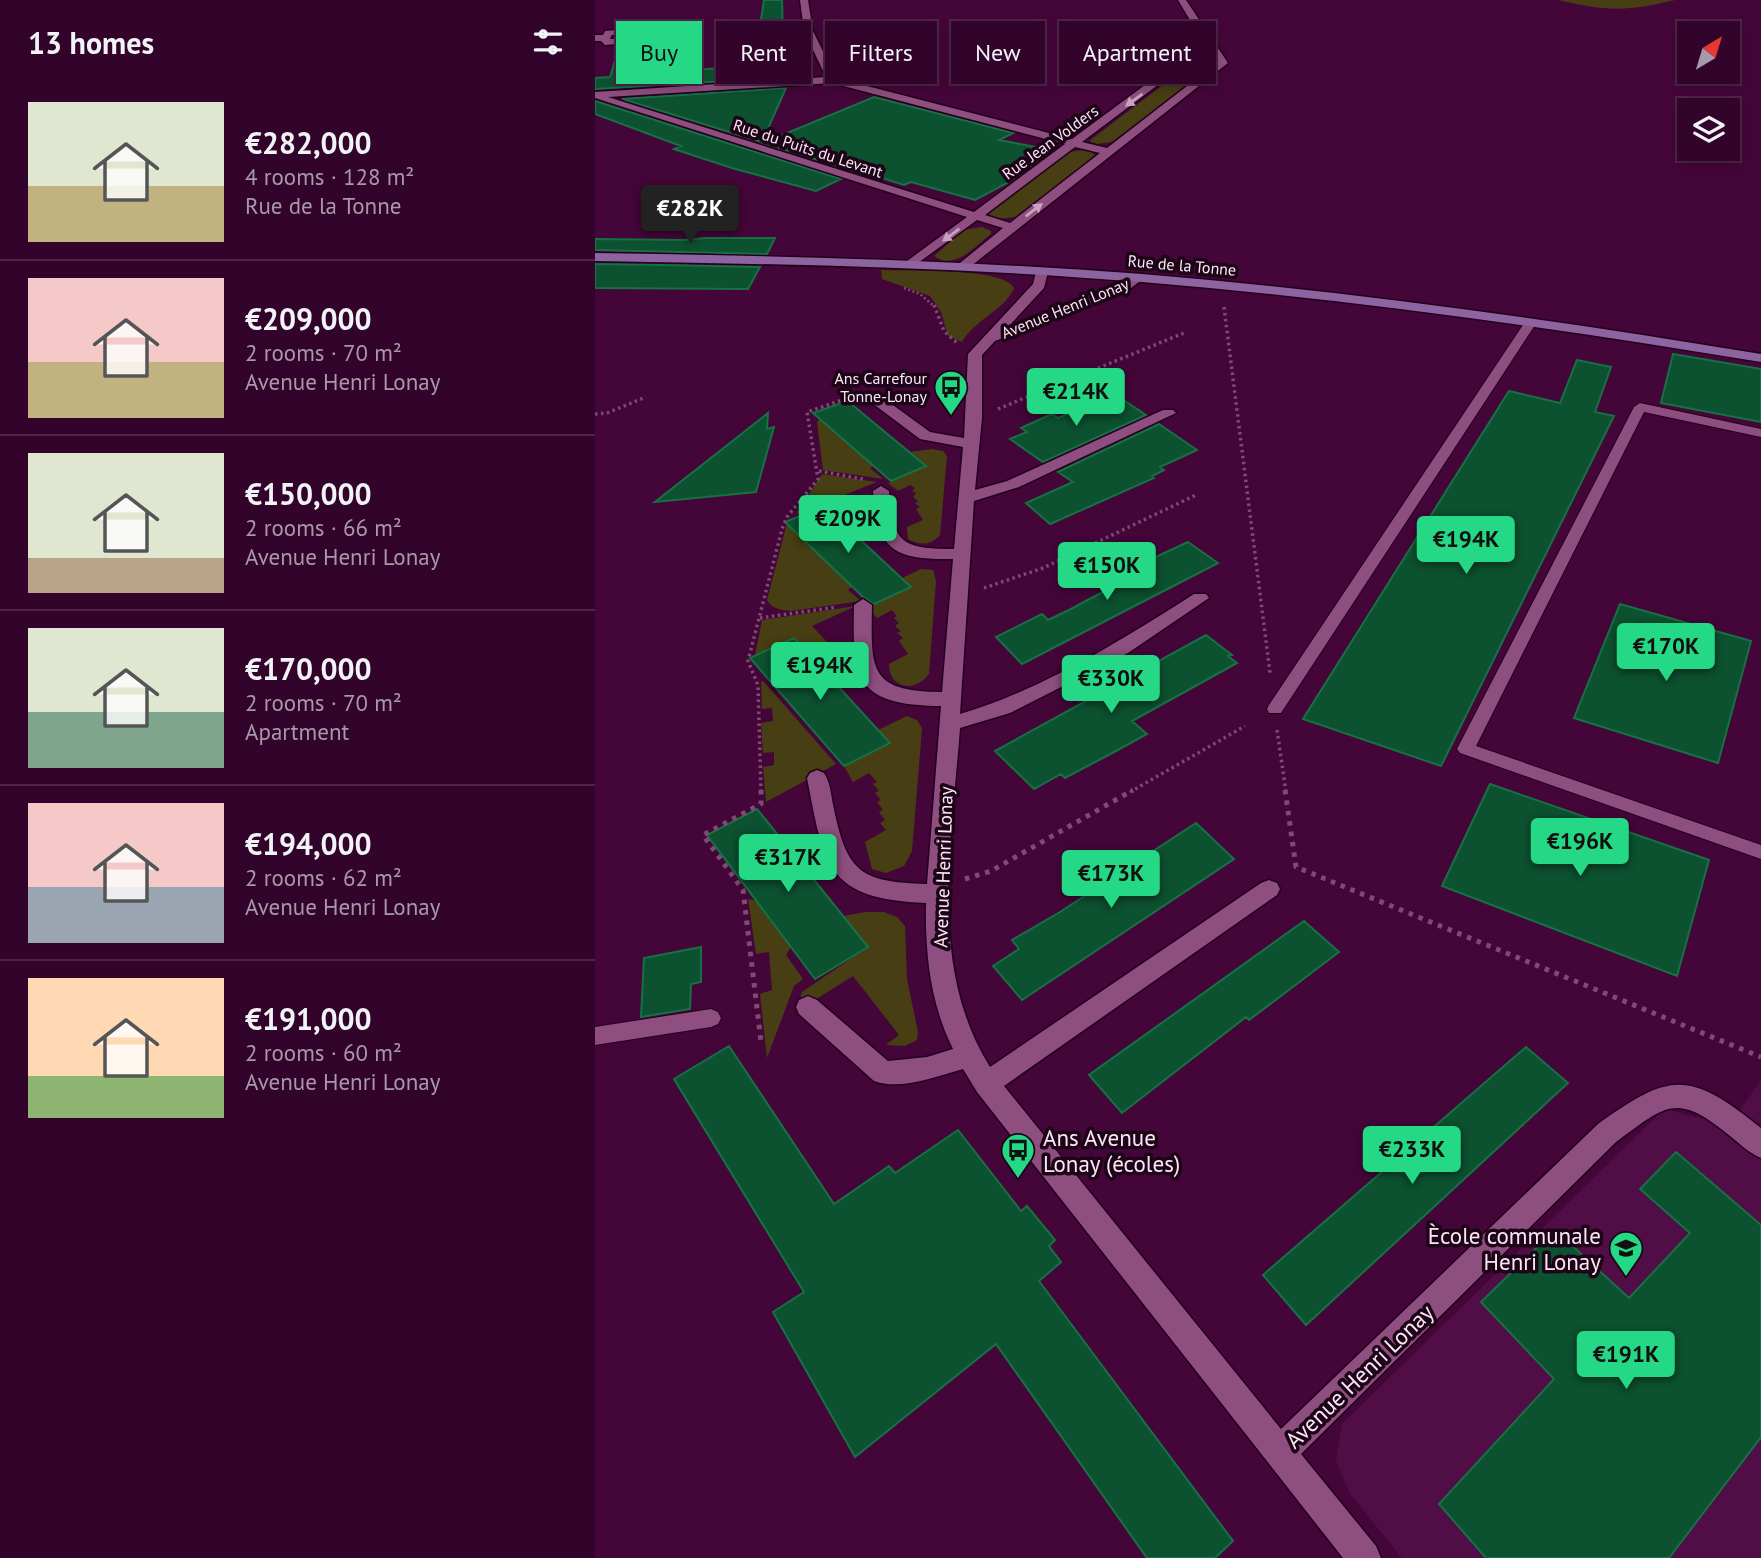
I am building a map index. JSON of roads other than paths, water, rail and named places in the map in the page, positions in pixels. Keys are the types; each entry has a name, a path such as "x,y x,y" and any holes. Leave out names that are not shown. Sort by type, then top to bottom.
{"street":[{"path":"804,0 803,8 812,41 825,66"},
{"path":"1182,0 1195,21"},
{"path":"595,38 606,38"},
{"path":"1216,54 1223,63 1216,68"},
{"path":"595,95 825,80"},
{"path":"847,84 1108,152"},
{"name":"Rue Jean Volders","path":"911,264 1153,84"},
{"path":"961,267 1196,84"},
{"name":"Rue du Puits du Levant","path":"595,95 1011,228"},
{"name":"Rue de la Tonne","path":"595,257 911,264 1221,285 1531,322 1761,358"},
{"name":"Avenue Henri Lonay","path":"1042,272 1039,285 975,354 974,418 938,891 937,923 942,987 967,1056 986,1084 1364,1558"},
{"name":"Avenue Henri Lonay","path":"985,342 1121,289 1139,278"},
{"path":"867,399 881,403 925,436 970,444"},
{"path":"966,498 1013,484 1168,414"},
{"path":"881,491 886,532 897,543 912,551 928,554 963,554"},
{"path":"950,724 1003,708 1109,654 1200,598"},
{"path":"863,605 863,660 870,676 882,688 898,696 911,699 952,699"},
{"path":"817,778 835,853 847,873 866,885 897,891 938,891"},
{"path":"986,1084 1269,889"},
{"path":"808,1007 883,1073 927,1068 967,1056"},
{"name":"Avenue Henri Lonay","path":"1281,1452 1607,1133 1638,1108 1671,1093 1703,1098 1761,1145"}],"lane":[{"path":"1275,709 1531,322"},
{"path":"1761,433 1640,407 1466,749 1761,852"},
{"path":"595,1036 711,1018"}],"place":[{"name":"Ans Carrefour Tonne-Lonay","path":"951,417"},
{"name":"Ans Avenue Lonay (écoles)","path":"1018,1180"},
{"name":"Ècole communale Henri Lonay","path":"1626,1278"}]}
